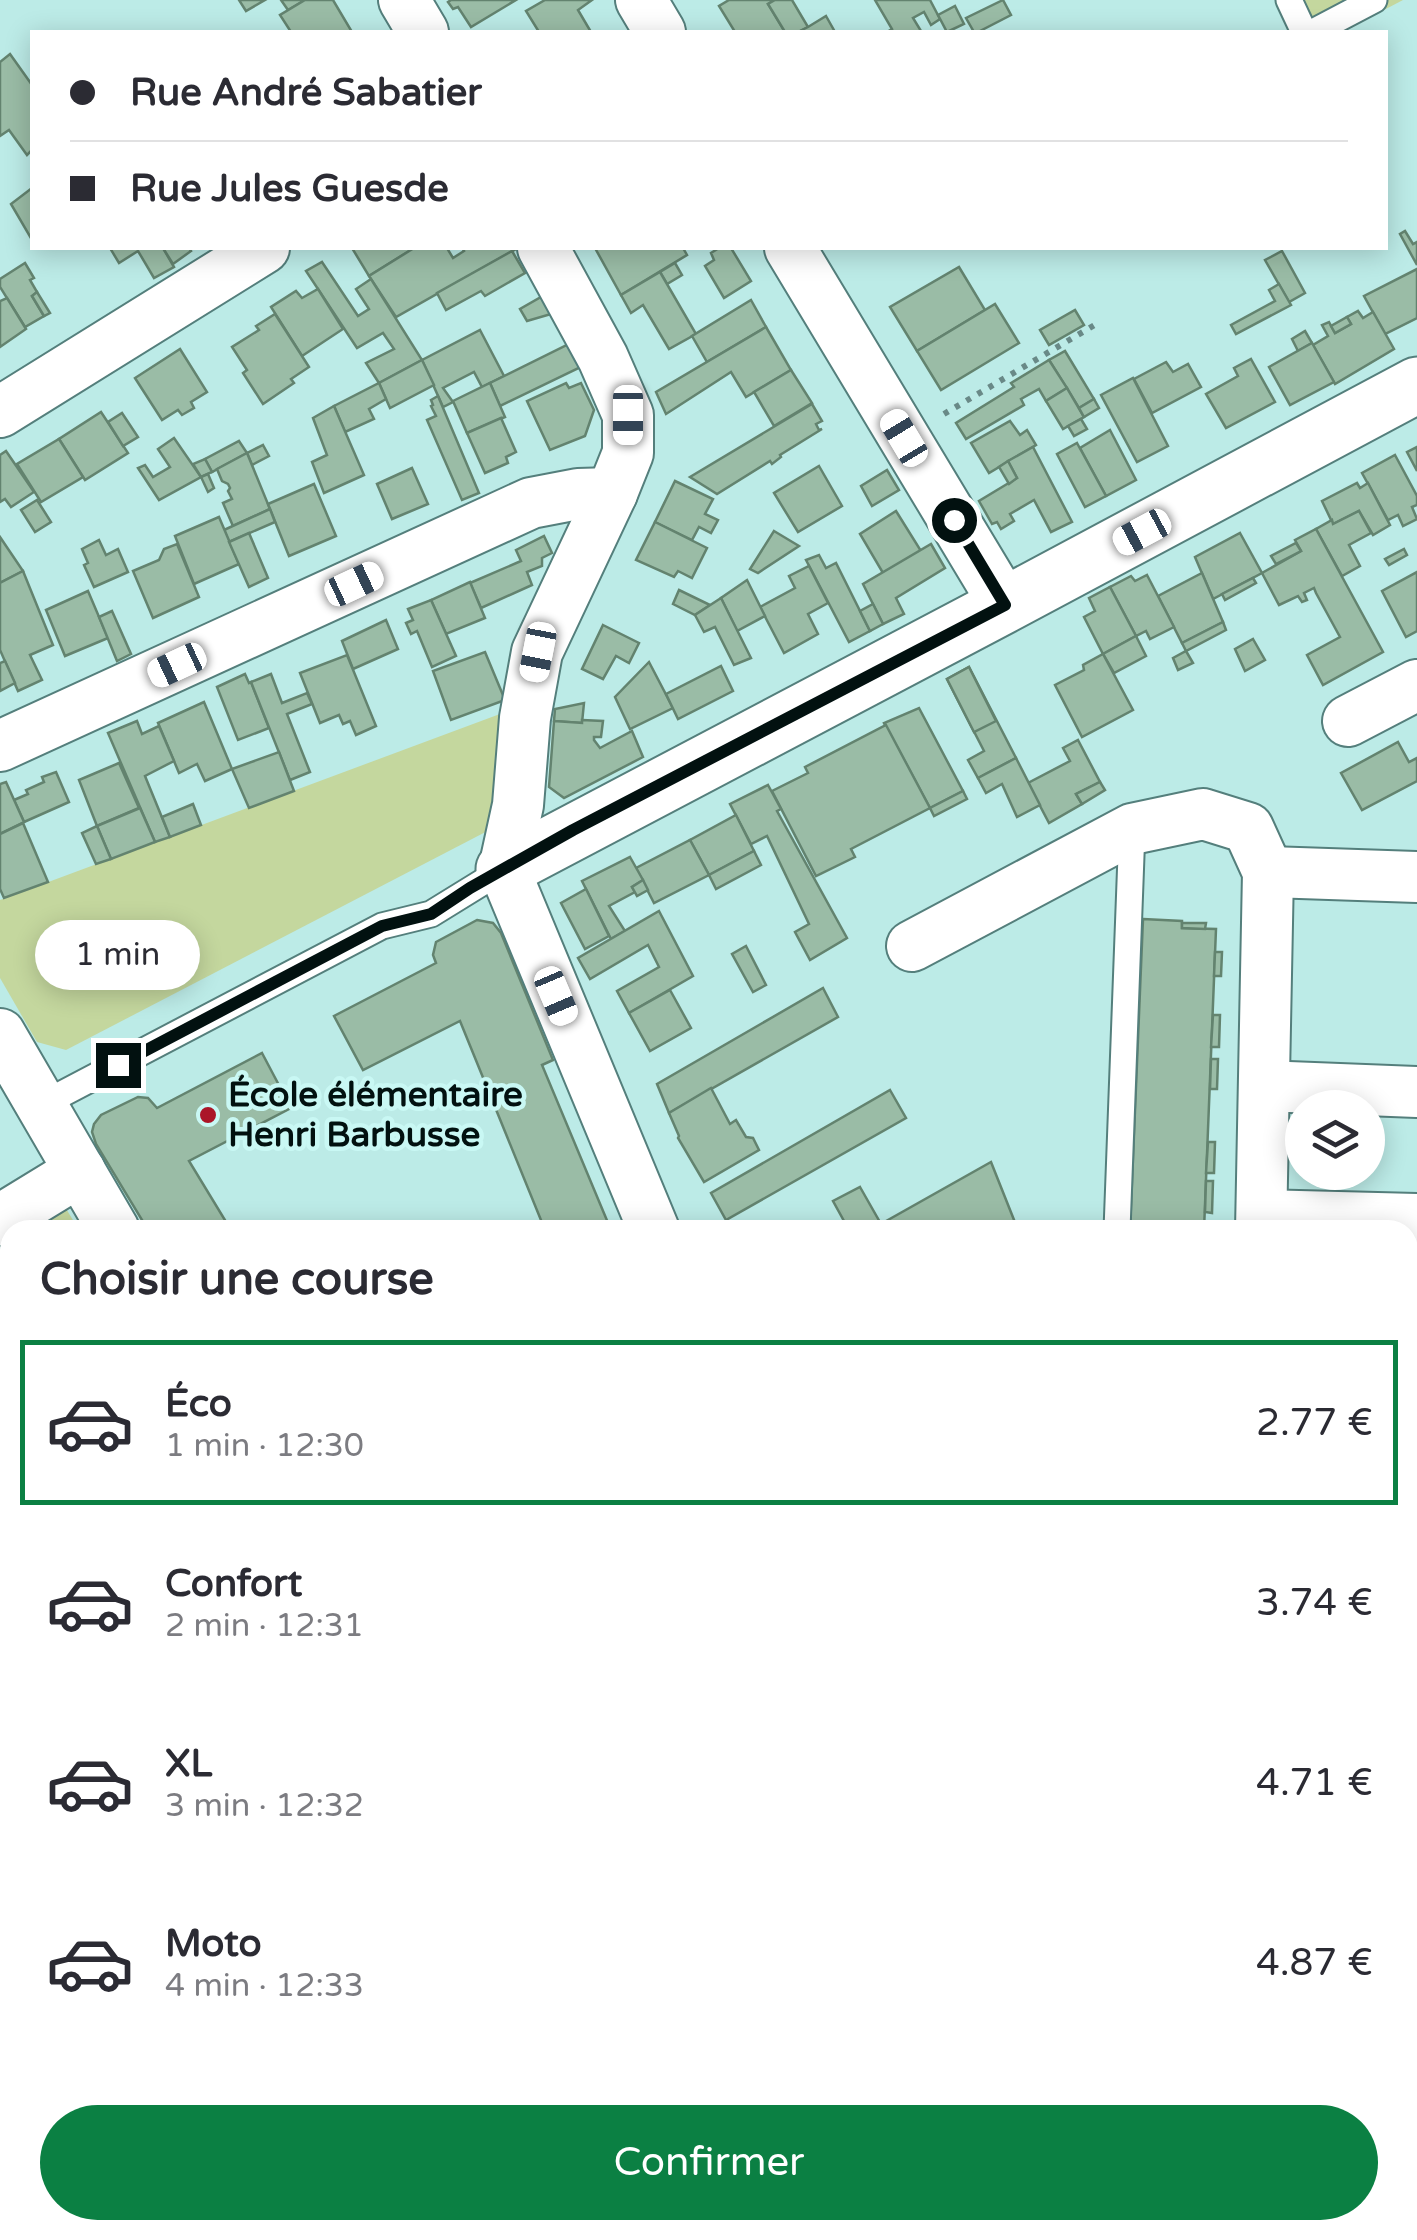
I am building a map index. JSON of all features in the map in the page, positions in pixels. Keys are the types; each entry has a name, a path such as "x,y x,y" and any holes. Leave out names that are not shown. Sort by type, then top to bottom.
{"street":[{"path":"404,0 422,30"},
{"path":"641,0 659,30"},
{"path":"0,412 261,250"},
{"path":"544,250 603,358 628,415 628,453 538,652 525,718 518,805 504,868 650,1220"},
{"path":"791,250 1005,605"},
{"path":"504,868 1417,385"},
{"path":"0,746 531,503 578,494 612,493"},
{"path":"1348,721 1417,685"},
{"path":"912,946 1132,829 1203,814 1248,828 1268,872 1261,1220"},
{"path":"1268,872 1417,878"},
{"path":"3,1047 108,1220"},
{"path":"1264,1086 1417,1092"},
{"path":"0,1220 80,1172"}],"lane":[{"path":"1288,0 1303,30"},
{"path":"1318,30 1374,0"},
{"path":"1117,1220 1132,829"},
{"path":"41,1105 382,926 431,914 504,868"}],"path":[{"path":"904,438 1098,323"}],"green space":[{"path":"1279,0 1403,0 1346,30 1294,30"},
{"path":"508,711 499,825 66,1050 37,1042 0,978 0,900"},
{"path":"65,1207 73,1220 45,1220"}],"building":[{"path":"239,0 265,0 246,11"},
{"path":"281,0 305,0 288,10"},
{"path":"305,0 333,0 351,30 290,30 280,15"},
{"path":"516,0 471,27 458,7 453,9 448,2"},
{"path":"545,0 592,0 578,10 590,30 538,30 526,11"},
{"path":"729,0 775,0 768,4 784,30 734,30 719,6"},
{"path":"792,0 808,27 784,30 768,4"},
{"path":"875,0 930,0 940,19 931,25 924,12 913,18 920,30 892,29"},
{"path":"1003,0 1011,15 982,30 973,30 966,18"},
{"path":"955,6 964,24 946,30 938,15"},
{"path":"826,16 834,30 802,30"},
{"path":"10,54 30,82 27,155 9,130 0,136 0,62"},
{"path":"30,190 30,237 11,204"},
{"path":"1405,231 1413,244 1417,242 1417,265 1400,234"},
{"path":"111,250 164,250 174,267 154,278 138,251 119,263"},
{"path":"164,250 190,250 191,251 173,264"},
{"path":"353,250 411,250 369,276"},
{"path":"411,250 448,250 453,258 463,250 514,250 396,317 369,276"},
{"path":"596,250 684,250 687,255 621,295"},
{"path":"732,250 751,281 724,298 705,266 714,260 711,253"},
{"path":"512,251 525,273 485,296 481,291 446,310 437,293"},
{"path":"1282,251 1305,293 1289,302 1265,260"},
{"path":"322,262 358,316 369,309 356,289 371,279 422,360 379,383 366,363 394,349 383,333 357,348 306,271"},
{"path":"25,263 37,292 32,296 44,316 25,327 0,287 0,279"},
{"path":"675,263 682,275 667,284 660,272"},
{"path":"959,267 985,310 917,351 890,307"},
{"path":"1417,269 1417,318 1385,334 1364,296"},
{"path":"660,272 696,334 669,349 643,305 631,313 621,295"},
{"path":"1279,284 1291,305 1236,334 1231,325 1275,301 1269,290"},
{"path":"318,289 343,329 302,356 271,307 296,291 302,298"},
{"path":"37,292 50,313 44,316 32,296"},
{"path":"548,293 558,312 527,321 520,309"},
{"path":"7,298 26,329 0,347 0,301"},
{"path":"751,300 766,327 707,362 692,336"},
{"path":"995,304 1019,343 941,390 917,351"},
{"path":"1075,310 1084,325 1049,345 1040,330"},
{"path":"1358,311 1363,318 1373,312 1394,349 1335,384 1313,345 1328,336 1322,325 1329,322 1335,333 1351,324 1347,317"},
{"path":"275,314 309,367 291,379 294,383 263,404 232,347"},
{"path":"1347,317 1351,324 1335,333 1331,326"},
{"path":"766,327 791,370 746,397 731,372 666,414 656,392"},
{"path":"480,330 504,376 482,387 474,372 443,388 453,402 443,407 422,360"},
{"path":"1305,331 1312,343 1298,351 1292,339"},
{"path":"573,342 585,365 500,406 490,383"},
{"path":"1312,343 1334,382 1290,405 1269,367"},
{"path":"180,349 207,392 191,402 194,408 182,415 178,410 162,420 135,378"},
{"path":"1065,351 1094,399 1079,408 1049,360"},
{"path":"1251,359 1275,402 1226,428 1206,394 1238,376 1234,368"},
{"path":"422,360 434,385 390,408 379,383"},
{"path":"1049,360 1067,388 1046,401 1039,389 1021,399 1024,405 966,439 956,423"},
{"path":"1166,362 1173,372 1188,364 1201,387 1152,413 1134,379"},
{"path":"791,370 812,403 774,426 754,392"},
{"path":"1133,378 1168,446 1137,462 1101,395"},
{"path":"379,383 386,399 369,409 374,419 345,432 334,406"},
{"path":"490,383 505,417 467,433 453,401"},
{"path":"566,383 569,388 581,383 594,410 585,436 550,450 527,401"},
{"path":"1067,388 1084,417 1063,429 1046,401"},
{"path":"438,396 479,493 462,500 427,420 436,416 431,400"},
{"path":"1094,399 1099,408 1084,417 1079,408"},
{"path":"812,404 822,421 816,424 822,429 772,464 770,461 717,494 690,477"},
{"path":"334,406 364,475 324,493 312,462 327,455 313,418"},
{"path":"101,412 128,453 85,480 59,439"},
{"path":"122,413 138,437 123,446 108,422"},
{"path":"501,418 516,452 506,457 508,463 485,473 467,433"},
{"path":"1081,419 1087,429 1074,436 1068,426"},
{"path":"1010,421 1020,435 1027,430 1036,445 989,473 971,443"},
{"path":"1110,430 1136,480 1106,496 1080,448"},
{"path":"174,438 201,477 159,500 138,468 145,465 153,477 170,467 158,449"},
{"path":"59,439 83,477 41,502 17,464"},
{"path":"239,441 247,453 212,472 205,459"},
{"path":"1077,443 1106,496 1085,507 1057,454"},
{"path":"263,445 269,456 252,465 247,453"},
{"path":"1033,447 1072,522 1051,532 1034,500 1010,514 1014,521 1001,529 997,522 992,524 979,501 1017,478 1008,461"},
{"path":"1417,447 1417,471 1407,452"},
{"path":"6,451 34,492 11,507 5,499 0,502 0,455"},
{"path":"247,453 270,509 233,526 223,503 232,499 230,488 217,469"},
{"path":"1395,455 1417,496 1417,505 1412,507 1417,519 1403,526 1398,515 1388,520 1362,473"},
{"path":"205,459 212,472 201,477 193,464"},
{"path":"1008,461 1017,478 1009,484 999,467"},
{"path":"819,466 842,506 798,532 774,493"},
{"path":"412,468 428,504 392,519 377,484"},
{"path":"887,470 899,490 872,506 861,486"},
{"path":"208,474 214,488 208,492 201,477"},
{"path":"675,481 713,499 705,514 718,520 711,533 699,527 692,540 655,522"},
{"path":"1357,483 1360,488 1368,483 1390,525 1373,535 1359,511 1333,524 1322,501"},
{"path":"314,484 336,536 289,556 268,504"},
{"path":"37,500 51,522 35,532 21,510"},
{"path":"270,509 275,522 229,542 224,530"},
{"path":"896,511 921,551 883,573 860,534"},
{"path":"1359,511 1371,533 1349,545 1360,566 1342,576 1316,529"},
{"path":"219,517 239,564 194,584 175,536"},
{"path":"655,522 707,548 692,578 678,571 674,577 636,560"},
{"path":"1316,529 1383,652 1323,685 1307,655 1340,637 1314,588 1304,593 1307,600 1302,602 1298,596 1279,605 1262,573 1301,551 1295,540"},
{"path":"774,531 799,546 758,573 750,569"},
{"path":"249,533 268,578 249,587 229,542"},
{"path":"1240,533 1262,573 1213,599 1195,557"},
{"path":"544,536 552,553 542,558 542,566 527,572 532,585 481,608 470,583 521,561 516,550"},
{"path":"0,537 23,571 0,583"},
{"path":"99,540 106,555 118,549 128,572 94,587 82,549"},
{"path":"1296,543 1301,551 1276,564 1271,556"},
{"path":"177,544 199,597 153,618 133,571 159,560 164,549"},
{"path":"931,544 945,568 896,598 904,614 883,624 863,584"},
{"path":"1404,549 1407,555 1389,565 1385,559"},
{"path":"819,555 826,568 836,563 870,631 849,642 806,560"},
{"path":"809,566 828,603 808,614 818,634 784,653 760,607 795,588 789,576"},
{"path":"23,571 53,645 30,655 42,680 18,691 0,650 0,583"},
{"path":"1417,572 1417,631 1406,637 1382,591"},
{"path":"1202,573 1223,622 1182,643 1158,596"},
{"path":"1147,575 1174,627 1150,639 1146,631 1136,636 1110,587 1131,576 1135,581"},
{"path":"1253,578 1256,583 1225,600 1222,594"},
{"path":"747,580 765,616 737,631 721,598"},
{"path":"470,582 485,618 446,634 431,600"},
{"path":"1110,587 1136,636 1103,654 1084,617 1095,611 1089,598"},
{"path":"679,590 710,605 695,615 673,604"},
{"path":"88,591 108,638 65,656 46,610"},
{"path":"721,598 751,658 734,665 715,627 704,632 695,615"},
{"path":"431,600 456,656 432,667 417,631 411,634 406,623 413,620 408,609"},
{"path":"873,604 883,624 870,631 860,611"},
{"path":"112,611 131,654 117,661 99,617"},
{"path":"386,620 398,649 353,669 342,641"},
{"path":"1223,622 1226,630 1186,651 1182,643"},
{"path":"603,625 639,643 629,663 616,656 603,679 582,669"},
{"path":"1136,636 1146,656 1114,673 1103,654"},
{"path":"1253,639 1265,660 1245,671 1235,649"},
{"path":"1186,651 1193,663 1178,670 1173,658"},
{"path":"485,652 505,700 451,720 433,671"},
{"path":"1103,654 1133,710 1082,737 1055,685 1084,670 1083,665"},
{"path":"347,655 376,726 356,735 350,721 343,724 339,715 320,723 300,673"},
{"path":"5,661 15,683 0,691 0,663"},
{"path":"649,662 673,708 630,729 615,697"},
{"path":"721,666 733,691 678,719 666,694"},
{"path":"969,667 1016,758 978,778 968,760 984,751 947,679"},
{"path":"969,667 996,721 974,732 947,679"},
{"path":"245,674 269,728 238,740 217,687"},
{"path":"271,674 282,703 307,693 312,704 287,714 310,772 290,780 251,682"},
{"path":"204,702 232,769 205,781 197,764 179,773 158,723"},
{"path":"584,703 582,723 554,721 555,709"},
{"path":"919,708 963,791 930,808 884,723"},
{"path":"137,721 142,734 159,726 174,761 145,776 170,837 155,842 108,733"},
{"path":"554,721 603,721 601,737 594,737 600,748 632,731 643,757 564,798 549,787"},
{"path":"886,725 930,808 851,849 855,857 816,876 772,791 808,773 805,767"},
{"path":"1078,740 1100,782 1076,794 1082,804 1049,823 1028,783 1070,761 1063,748"},
{"path":"1398,742 1409,762 1417,758 1417,781 1362,810 1341,773"},
{"path":"279,752 294,791 249,808 232,769"},
{"path":"1016,758 1040,805 1017,817 1002,784 986,793 978,778"},
{"path":"119,763 139,808 97,826 79,780"},
{"path":"56,772 69,802 24,822 14,800 44,782 42,777"},
{"path":"6,782 24,822 0,834 0,784"},
{"path":"1100,782 1105,790 1082,804 1076,794"},
{"path":"768,785 781,809 777,811 847,938 810,960 795,932 809,924 767,836 751,844 730,804"},
{"path":"963,791 967,799 934,816 930,808"},
{"path":"193,804 201,825 170,837 162,817"},
{"path":"140,808 155,842 111,859 97,826"},
{"path":"736,815 754,851 709,875 690,840"},
{"path":"23,823 48,882 4,898 0,889 0,834"},
{"path":"97,826 111,859 96,864 82,833"},
{"path":"690,840 709,875 654,903 636,868"},
{"path":"754,851 761,865 716,889 709,875"},
{"path":"630,857 643,880 632,887 635,892 609,906 625,931 611,939 582,881"},
{"path":"643,880 648,890 637,896 632,887"},
{"path":"586,889 609,936 585,949 561,903"},
{"path":"659,911 693,976 629,1013 617,991 659,967 648,945 590,979 578,958"},
{"path":"1143,919 1182,921 1182,928 1216,929 1204,1220 1130,1220"},
{"path":"477,920 493,923 501,933 553,1060 542,1065 607,1220 541,1220 460,1021 363,1070 334,1016 436,963 436,942"},
{"path":"1182,923 1206,923 1205,929 1182,928"},
{"path":"746,946 766,985 753,992 732,954"},
{"path":"1215,952 1222,952 1221,976 1214,976"},
{"path":"823,988 838,1017 669,1113 657,1084"},
{"path":"670,990 691,1028 650,1051 629,1013"},
{"path":"1213,1015 1220,1015 1219,1047 1211,1047"},
{"path":"262,1053 291,1108 189,1161 225,1220 142,1220 92,1132 101,1115 138,1097 148,1098 157,1108"},
{"path":"1211,1059 1218,1059 1217,1089 1210,1089"},
{"path":"711,1088 730,1124 736,1120 759,1150 704,1182 678,1138 669,1113"},
{"path":"890,1090 906,1118 726,1220 711,1193"},
{"path":"1208,1142 1215,1142 1214,1173 1206,1173"},
{"path":"991,1162 1014,1220 888,1220"},
{"path":"1206,1181 1213,1181 1212,1213 1205,1212"},
{"path":"860,1187 879,1220 843,1220 833,1201"}],"place":[{"name":"École élémentaire Henri Barbusse","path":"208,1115"}],"route":[{"path":"118,1065 382,926 431,914 573,830 1005,605 954,520"}]}
